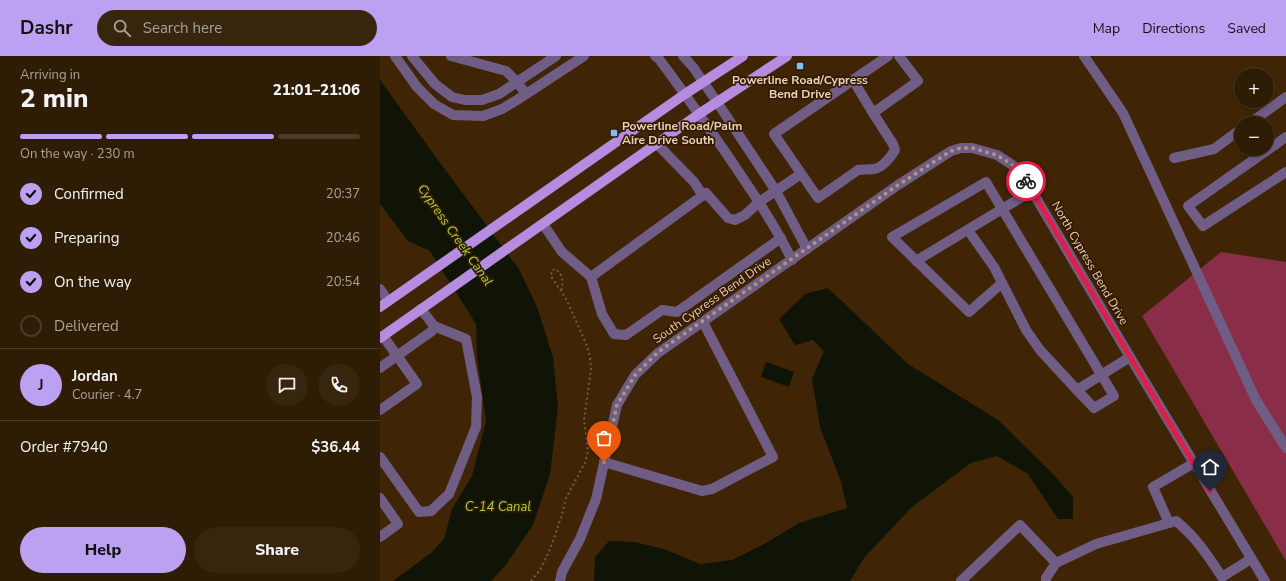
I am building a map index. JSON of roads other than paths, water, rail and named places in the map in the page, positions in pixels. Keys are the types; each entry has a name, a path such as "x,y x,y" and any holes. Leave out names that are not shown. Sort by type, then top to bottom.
{"main road":[{"path":"384,304 685,94 743,56"},
{"path":"382,337 699,114 787,56"}],"street":[{"path":"395,56 417,87 434,104 454,114 483,116 502,109 584,56"},
{"path":"452,56 506,71 526,94"},
{"path":"404,68 416,57 435,84 452,97 465,100 482,100 499,94 556,56"},
{"path":"683,56 717,102 776,191 807,249"},
{"path":"853,80 893,144 895,150 892,156 879,167 874,169 865,168 858,170 818,198 774,134 888,56"},
{"path":"873,113 918,82 899,56"},
{"path":"1084,56 1123,113 1256,400 1286,448"},
{"path":"659,57 759,202 781,238 792,260"},
{"path":"1260,116 1286,97"},
{"path":"1174,158 1214,149 1234,134"},
{"path":"1286,137 1188,206 1203,226 1286,172"},
{"path":"657,144 694,182 703,196"},
{"name":"North Cypress Bend Drive","path":"792,260 898,185 951,151 961,148 972,148 997,155 1014,166 1032,191 1265,581"},
{"path":"591,277 706,193 728,218 735,220 745,215 759,202 801,174"},
{"path":"968,230 994,267 1026,330 1040,350 1094,408 1114,396 986,182 892,237 969,312 1002,283"},
{"path":"916,261 1032,191"},
{"path":"543,224 562,252 591,277 602,314 614,334 626,335 662,310 677,312 781,238"},
{"name":"South Cypress Bend Drive","path":"560,581 562,572 580,539 596,499 617,405 635,375 658,352 792,260"},
{"path":"380,289 384,304"},
{"path":"380,457 419,512 431,511 449,494 476,427 477,397 466,338 434,326 421,309"},
{"path":"604,462 702,491 712,489 773,457 703,322"},
{"path":"380,368 432,331 434,326"},
{"path":"380,410 417,384 382,337"},
{"path":"1078,390 1130,357"},
{"path":"1169,524 1153,487 1194,464"},
{"path":"380,498 398,524 380,537"},
{"path":"1046,581 1046,578 1056,563 1096,544 1176,522 1183,527 1202,547 1223,579 1251,559"},
{"path":"961,581 1020,525 1056,563"}],"water":[{"name":"C-14 Canal","path":"380,80 519,269 537,307 553,357 558,407 550,474 533,525 505,566 491,581 393,581 431,553 444,539 452,509 472,476 486,421 477,355 476,324 430,251 408,241 380,204"},
{"path":"828,288 908,364 998,420 1053,474 1073,497 1073,519 1058,519 1028,474 997,456 971,463 912,507 864,558 850,581 594,581 595,557 609,541 635,542 667,550 700,564 732,560 766,543 799,523 847,508 841,482 820,427 812,379 824,351 813,340 795,345 779,319 805,294"},
{"path":"766,362 794,372 789,387 761,377"}],"place":[{"name":"Powerline Road/Cypress Bend Drive","path":"800,66"},
{"name":"Powerline Road/Palm Aire Drive South","path":"614,133"}],"water label":[{"name":"Cypress Creek Canal","path":"455,235"}]}
